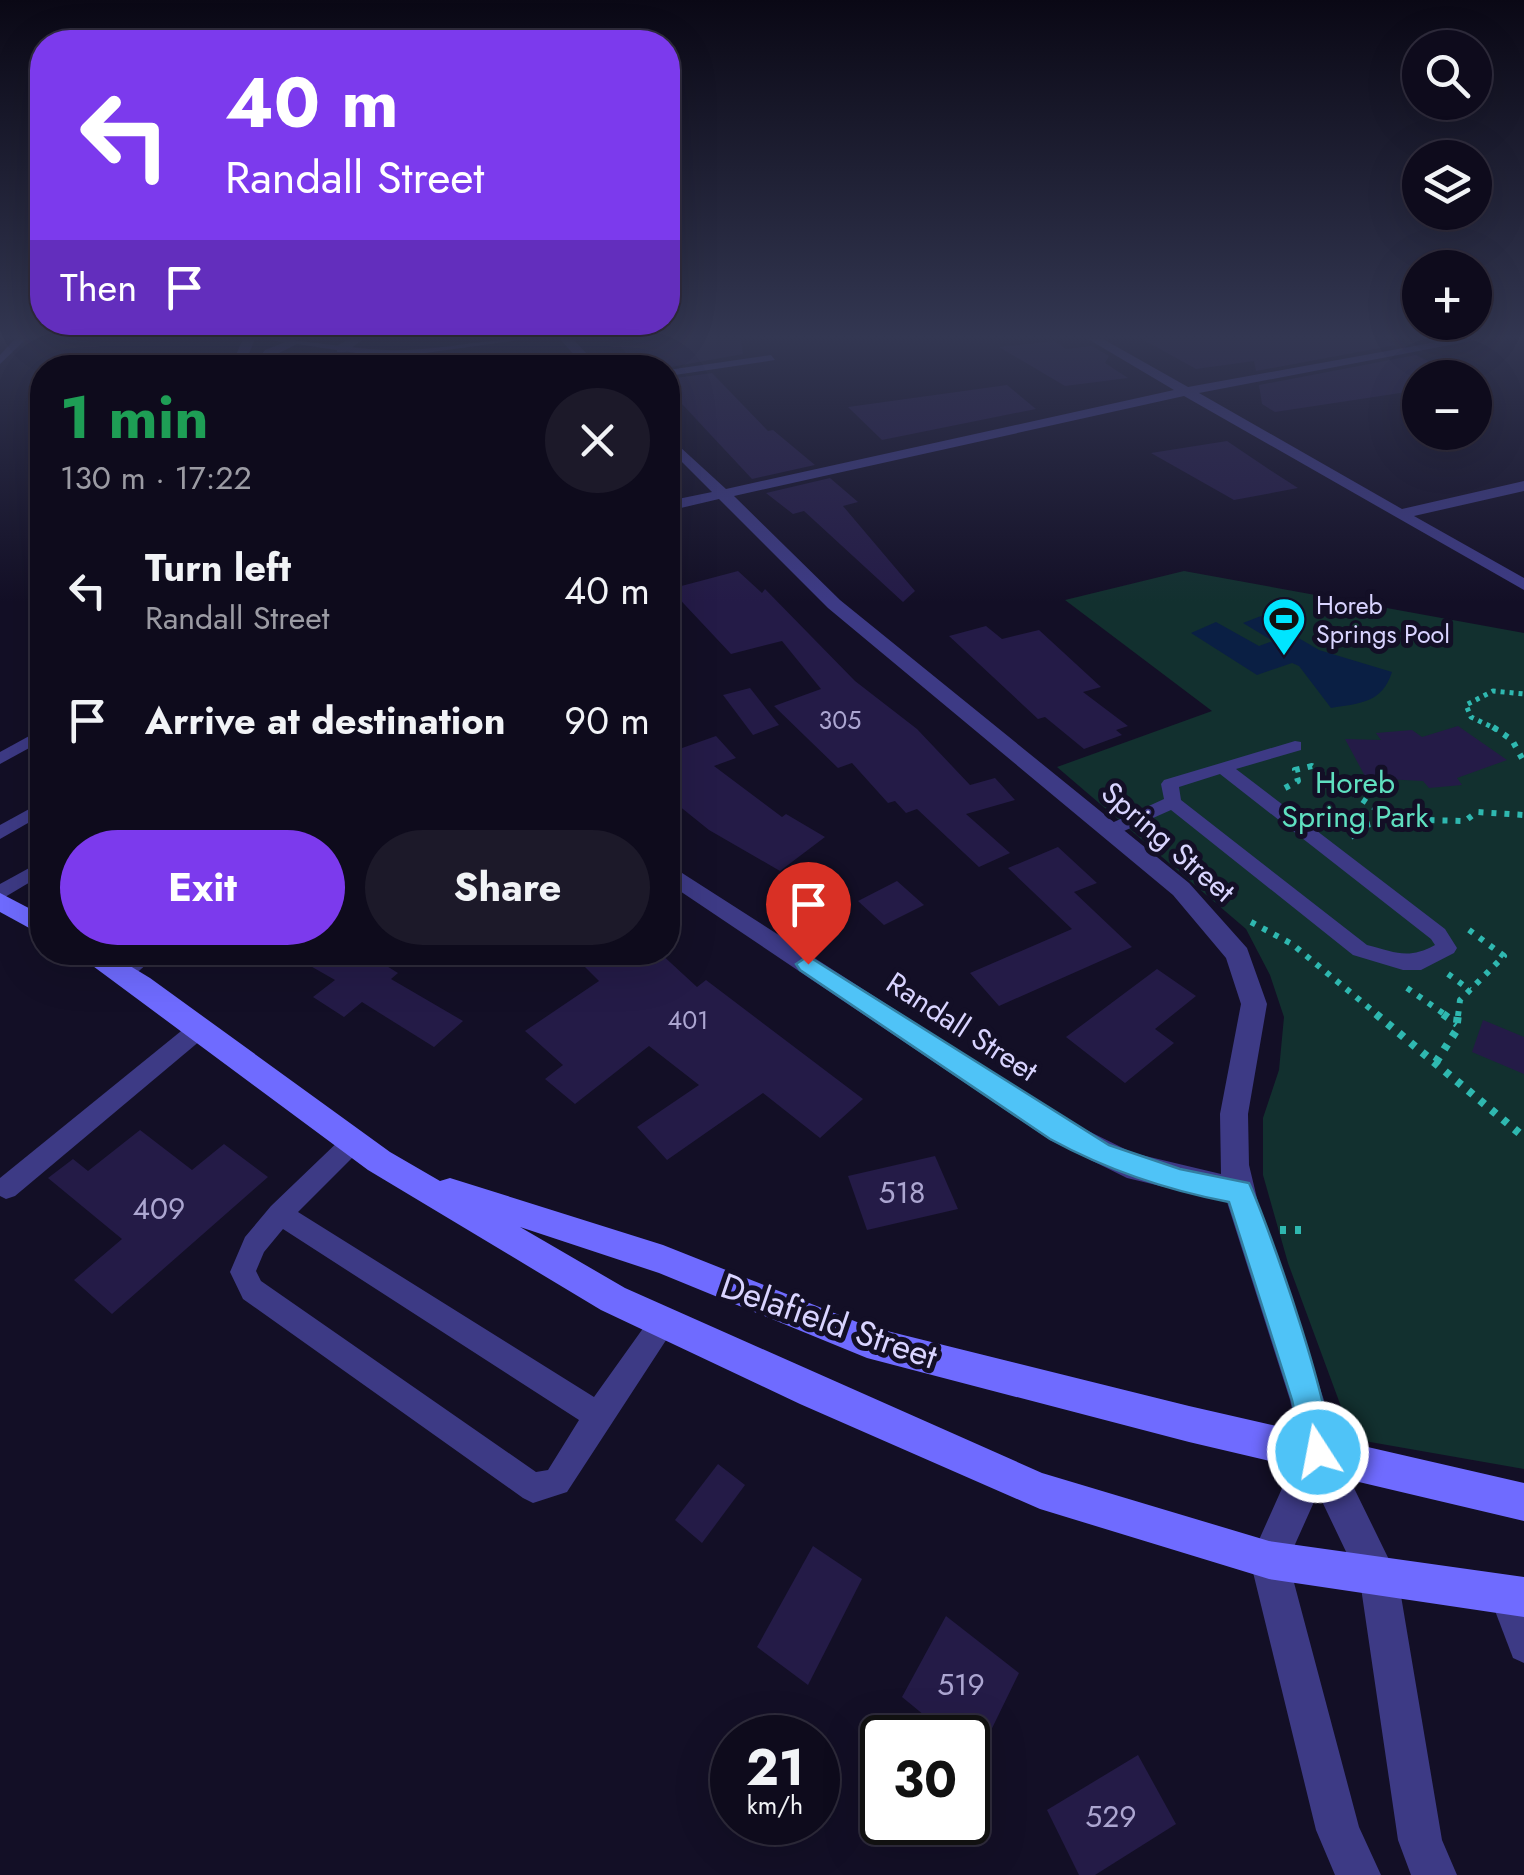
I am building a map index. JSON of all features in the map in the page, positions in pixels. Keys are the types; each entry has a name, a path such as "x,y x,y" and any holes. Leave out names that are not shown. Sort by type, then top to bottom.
{"main road":[{"path":"0,901 30,919"},
{"name":"Delafield Street","path":"107,965 406,1177 613,1299 663,1322 1040,1491 1269,1560 1514,1596"},
{"name":"Delafield Street","path":"406,1177 663,1260 867,1342 1188,1424 1524,1502"}],"street":[{"path":"680,503 1025,426"},
{"path":"1247,426 1524,585"},
{"name":"Spring Street","path":"680,452 834,604 1109,830 1212,920 1238,955 1254,1004 1252,1032 1234,1114 1239,1192 1308,1400 1318,1452"},
{"path":"1400,514 1524,486"},
{"name":"Randall Street","path":"680,880 1060,1131 1127,1165 1239,1192"},
{"path":"1318,1452 1269,1560 1338,1830 1358,1875"},
{"path":"1318,1452 1379,1578 1420,1840 1434,1875"}],"lane":[{"path":"0,759 30,741"},
{"path":"1222,767 1438,934 1447,948 1421,962 1403,962 1360,950 1173,802 1170,784 1222,767 1295,746"},
{"path":"1109,830 1173,802"},
{"path":"0,833 30,815"},
{"path":"0,893 30,874"},
{"path":"122,974 133,965"},
{"path":"6,1188 199,1029"},
{"path":"353,1142 254,1245 243,1272 252,1290 533,1488 558,1482 663,1322"},
{"path":"280,1214 598,1416"},
{"path":"1514,1596 1524,1648"}],"path":[{"path":"1524,694 1510,689 1484,692 1466,705 1471,718 1498,728 1513,741 1524,762"},
{"path":"1263,798 1298,781 1295,770 1312,766 1391,819"},
{"path":"1358,842 1350,829 1391,819 1465,821 1476,812 1524,815"},
{"path":"1251,922 1292,944 1524,1137"},
{"path":"1436,1062 1457,1024 1460,1000 1504,956 1458,922"},
{"path":"1376,954 1402,984 1457,1024"}],"green space":[{"name":"Horeb Spring Park","path":"1184,571 1524,633 1524,1469 1353,1439 1288,1263 1263,1175 1263,1118 1279,1070 1284,1017 1270,975 1246,929 1057,767 1212,711 1065,600"}],"water":[{"name":"Horeb Springs Pool","path":"1261,616 1319,650 1392,672 1388,682 1369,700 1331,708 1299,666 1292,663 1257,675 1191,633 1216,622 1259,646 1273,641 1243,623"}],"building":[{"path":"703,426 764,426 815,465 752,479"},
{"path":"868,426 949,426 882,440"},
{"path":"1227,441 1298,488 1234,500 1151,453"},
{"path":"830,478 858,502 843,506 915,591 903,602 804,511 793,514 766,493"},
{"path":"738,571 762,593 765,589 855,681 917,729 970,785 995,778 1015,800 966,814 1010,853 979,867 917,809 906,813 895,801 888,803 852,763 838,768 774,706 821,689 782,641 731,654 680,600 680,586"},
{"path":"986,626 1002,639 1039,630 1101,687 1083,692 1128,726 1116,730 1122,735 1084,749 1045,717 1038,719 949,636"},
{"path":"750,688 779,725 753,735 723,695"},
{"path":"1458,726 1507,760 1457,778 1462,785 1429,788 1423,781 1366,778 1345,739 1381,740 1376,733 1412,730 1422,737"},
{"path":"716,736 736,758 714,766 782,817 786,814 825,837 780,871 709,830 680,807 680,749"},
{"path":"1058,847 1097,883 1074,892 1132,947 999,1006 970,973 1072,929 1008,868"},
{"path":"897,881 924,905 884,925 858,901"},
{"path":"309,965 385,965 398,973 391,979 463,1021 434,1047 362,1002 344,1017 313,997 335,980"},
{"path":"583,965 673,965 697,987 706,980 863,1099 820,1138 763,1093 667,1160 637,1127 699,1085 649,1046 575,1104 545,1079 563,1065 525,1031 599,981"},
{"path":"1157,969 1196,996 1155,1029 1174,1043 1125,1083 1066,1037"},
{"path":"1483,1020 1524,1037 1524,1074 1472,1052"},
{"path":"140,1130 192,1170 224,1144 268,1177 112,1314 74,1280 122,1239 48,1178 73,1159 88,1171"},
{"path":"935,1156 958,1209 867,1230 848,1176"},
{"path":"718,1464 745,1485 702,1543 675,1520"},
{"path":"813,1546 862,1579 808,1685 757,1647"},
{"path":"946,1616 1019,1673 990,1732 990,1715 924,1715 902,1697"},
{"path":"1138,1755 1176,1824 1095,1875 1079,1875 1047,1810"}],"place":[{"name":"Horeb Springs Pool","path":"1284,657"}],"route":[{"path":"808,964 1060,1131 1100,1153 1180,1181 1239,1192 1308,1400 1318,1452"}]}
